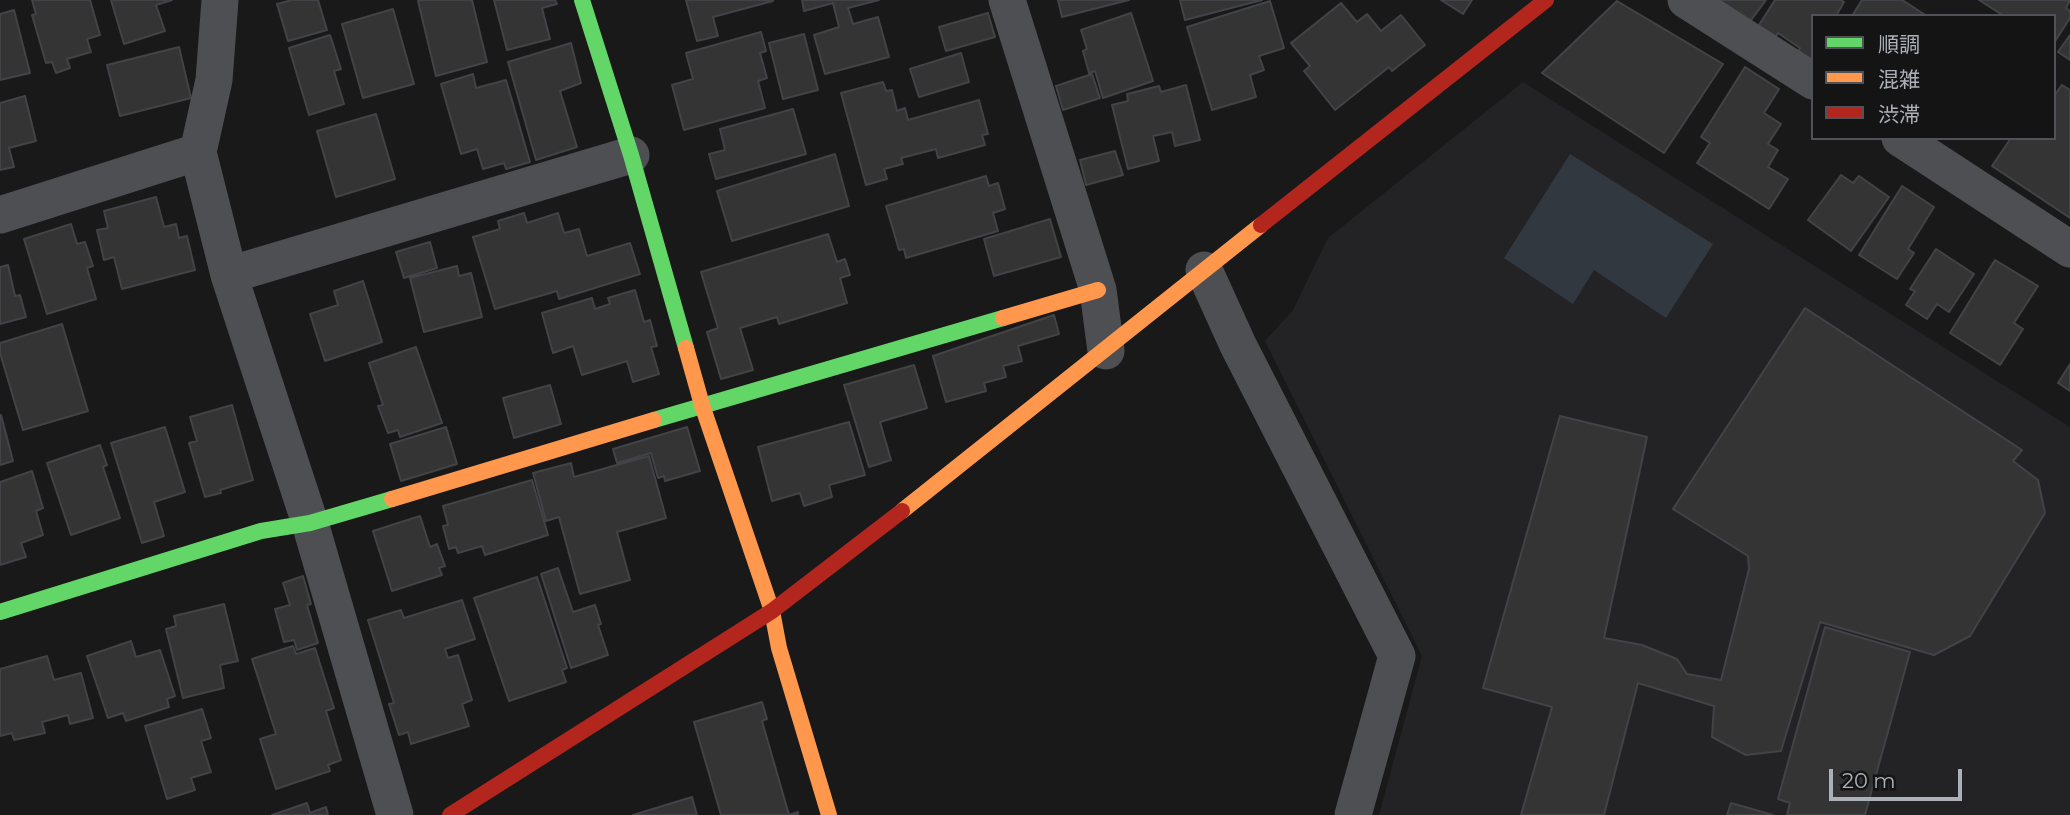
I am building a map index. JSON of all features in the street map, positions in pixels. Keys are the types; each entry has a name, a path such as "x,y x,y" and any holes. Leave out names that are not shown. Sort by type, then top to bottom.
{"street":[{"path":"220,0 214,79 198,152 229,275 310,523 396,815"},
{"path":"582,0 631,155 702,405 772,611 779,648 828,815"},
{"path":"1007,0 1098,290 1106,351"},
{"path":"450,815 772,611 951,474 1546,0"},
{"path":"1686,0 1811,81"},
{"path":"1903,140 2070,249"},
{"path":"0,215 198,152"},
{"path":"229,275 631,155"},
{"path":"1204,270 1238,345 1397,656 1353,815"},
{"path":"0,612 261,531 310,523 508,466 702,405 1098,290"}],"shaded area":[{"path":"1523,82 2070,427 2070,815 1379,815 1422,656 1265,341 1293,310 1328,238"},
{"path":"1570,154 1713,244 1666,318 1594,270 1573,304 1504,258"}],"building":[{"path":"32,0 90,0 100,35 87,39 91,52 67,59 70,68 56,73 52,62 46,63 32,15 36,14"},
{"path":"111,0 172,0 156,5 165,31 124,44"},
{"path":"292,0 318,0 327,30 288,41 277,4"},
{"path":"472,0 487,62 436,76 418,1"},
{"path":"494,0 555,0 557,4 542,8 550,39 507,50"},
{"path":"686,0 773,1 713,17 718,36 697,41"},
{"path":"802,0 879,0 848,8 853,24 878,17 889,57 825,74 814,35 839,27 833,3 804,11"},
{"path":"1058,0 1129,0 1062,17"},
{"path":"1180,0 1262,0 1185,20"},
{"path":"1441,0 1472,0 1463,14"},
{"path":"1718,0 1766,0 1749,23"},
{"path":"1775,0 1844,2 1837,14 1811,14 1811,61 1798,52 1800,48 1778,33 1774,39 1757,28"},
{"path":"1862,0 1902,0 1924,14 1853,14"},
{"path":"1979,0 2070,0 2066,8 2070,11 2070,18 2056,40 2056,14 2001,14"},
{"path":"1270,1 1284,48 1259,56 1264,70 1250,75 1256,97 1212,110 1187,27"},
{"path":"1617,1 1723,64 1664,153 1542,73"},
{"path":"1341,3 1357,22 1367,14 1381,31 1401,15 1425,45 1392,71 1389,67 1335,110 1304,71 1310,66 1291,43"},
{"path":"393,9 414,84 363,98 342,24"},
{"path":"14,10 30,73 0,80 0,14"},
{"path":"988,13 995,37 946,51 939,27"},
{"path":"1131,13 1153,81 1103,98 1095,71 1089,73 1083,51 1087,49 1081,30"},
{"path":"761,32 766,51 760,53 767,78 758,81 765,108 684,130 672,85 693,79 686,53"},
{"path":"804,34 818,90 783,99 769,43"},
{"path":"330,35 341,69 334,71 344,104 309,115 289,48"},
{"path":"2070,35 2070,60 2058,52"},
{"path":"571,43 581,83 560,91 577,147 536,160 508,62"},
{"path":"179,47 191,98 120,116 107,65"},
{"path":"961,53 969,82 919,97 910,69"},
{"path":"1745,67 1779,89 1764,113 1781,124 1768,144 1778,150 1768,167 1788,179 1769,209 1697,163 1710,143 1701,137"},
{"path":"473,74 476,88 506,80 530,162 506,169 504,163 483,169 477,149 461,154 441,84"},
{"path":"1092,74 1100,98 1063,110 1056,86"},
{"path":"883,82 886,91 892,90 897,111 905,108 908,120 979,100 988,134 982,135 985,145 938,158 936,149 901,158 903,164 884,169 887,179 866,185 841,93"},
{"path":"1186,85 1200,140 1175,146 1172,132 1153,136 1159,161 1128,169 1112,105 1128,101 1127,94 1159,86 1161,92"},
{"path":"2062,85 2070,90 2070,218 1992,166 2010,140 2056,140 2056,93"},
{"path":"25,96 36,141 9,148 14,167 0,170 0,103"},
{"path":"793,109 806,154 716,179 709,154 725,150 720,129"},
{"path":"376,114 395,179 336,197 317,131"},
{"path":"1115,151 1123,175 1086,185 1080,160"},
{"path":"835,154 849,206 732,241 717,191"},
{"path":"1841,175 1853,183 1859,176 1889,197 1851,251 1808,220"},
{"path":"986,176 989,186 998,183 1005,209 993,213 998,231 906,258 904,249 899,250 886,206"},
{"path":"1902,186 1934,207 1908,249 1914,253 1897,279 1859,255"},
{"path":"156,197 164,227 176,224 179,238 187,236 195,270 122,289 114,257 104,260 97,230 108,228 104,211"},
{"path":"524,213 527,223 558,213 564,233 579,229 587,256 630,243 640,274 559,299 557,291 495,309 473,237 500,229 498,221"},
{"path":"1050,219 1061,257 994,276 984,239"},
{"path":"71,224 77,244 85,242 93,266 87,268 96,299 47,314 24,239"},
{"path":"828,234 837,262 845,259 850,275 840,278 847,303 779,324 777,317 740,328 753,370 721,379 707,332 718,328 701,272"},
{"path":"430,242 437,268 404,278 396,252"},
{"path":"1936,249 1974,274 1949,312 1937,304 1927,319 1906,305 1915,291 1910,289"},
{"path":"1995,260 2038,286 2014,323 2023,329 2000,365 1950,333"},
{"path":"8,265 15,296 20,295 26,317 0,324 0,267"},
{"path":"457,266 459,276 471,273 482,317 424,332 410,278"},
{"path":"363,281 382,342 325,361 310,314 338,305 334,291"},
{"path":"635,290 644,322 650,320 657,346 651,347 659,374 633,382 627,361 582,375 573,346 553,353 542,313 592,298 595,309 610,304 608,298"},
{"path":"1805,308 2022,450 2013,461 2038,480 2045,513 1970,636 1934,655 1820,622 1781,751 1746,755 1712,737 1714,706 1638,683 1604,815 1521,815 1552,707 1483,688 1560,416 1647,437 1604,638 1642,645 1677,659 1687,674 1721,680 1749,569 1748,556 1673,509"},
{"path":"1054,315 1059,334 1018,346 1022,361 1003,366 1006,377 984,383 986,391 946,402 933,356"},
{"path":"62,324 88,411 23,430 0,353 0,343"},
{"path":"416,347 442,423 400,437 398,430 388,433 378,406 383,405 369,363"},
{"path":"2070,364 2070,391 2058,383"},
{"path":"914,365 927,408 880,422 891,460 869,467 844,385"},
{"path":"550,385 561,424 514,438 503,398"},
{"path":"232,405 253,480 205,497 189,443 197,441 190,417"},
{"path":"0,416 13,461 0,465"},
{"path":"849,422 865,475 829,485 832,497 804,506 800,493 772,501 758,447"},
{"path":"165,427 185,492 154,502 164,536 142,543 111,443"},
{"path":"446,427 457,464 401,481 390,444"},
{"path":"687,427 700,471 665,481 664,476 658,478 651,453 617,463 613,449"},
{"path":"100,445 107,465 103,467 120,518 71,535 47,463"},
{"path":"649,456 666,518 617,532 630,580 580,594 559,517 546,521 533,473 571,463 574,477"},
{"path":"32,471 43,508 36,511 43,535 21,543 26,557 0,565 0,482"},
{"path":"532,480 548,535 485,555 482,546 458,553 456,547 449,549 443,526 448,525 443,506"},
{"path":"420,516 430,547 437,544 445,566 439,568 442,575 392,591 373,531"},
{"path":"558,568 573,612 595,605 601,624 598,625 608,655 571,668 541,574"},
{"path":"303,576 311,604 307,605 318,643 297,650 294,640 284,642 275,609 290,605 283,583"},
{"path":"537,577 567,668 562,670 566,682 509,701 474,598"},
{"path":"462,600 475,639 445,649 448,658 458,655 472,700 462,704 469,726 411,744 408,732 399,735 389,704 394,703 368,620 401,610 404,618"},
{"path":"224,604 238,661 220,665 224,688 183,698 166,629 176,626 174,616"},
{"path":"1825,627 1910,652 1865,815 1787,815 1790,803 1778,799"},
{"path":"131,641 136,657 160,650 175,696 167,699 169,707 126,721 123,713 108,718 87,656"},
{"path":"293,646 296,654 315,648 334,708 326,711 341,760 328,765 330,771 276,789 260,739 276,734 252,659"},
{"path":"47,656 54,680 81,673 93,718 70,724 68,715 42,722 45,733 14,740 12,733 0,736 0,669"},
{"path":"762,702 767,719 762,721 789,815 721,815 694,722"},
{"path":"202,709 211,738 201,741 211,772 191,778 195,790 167,799 145,726"},
{"path":"692,797 697,815 633,815"},
{"path":"307,803 310,813 326,807 328,815 272,815"},
{"path":"1731,803 1773,815 1727,815"}],"traffic: fast":[{"path":"582,0 631,155 686,348"},
{"path":"654,420 1003,318"},
{"path":"0,612 261,531 310,523 392,499"}],"traffic: slow":[{"path":"902,511 1261,225"},
{"path":"1003,318 1098,290"},
{"path":"686,348 702,405 772,611 779,648 829,815"},
{"path":"392,499 654,420"}],"traffic: jam":[{"path":"1261,225 1546,0"},
{"path":"450,815 772,611 902,511"}]}
